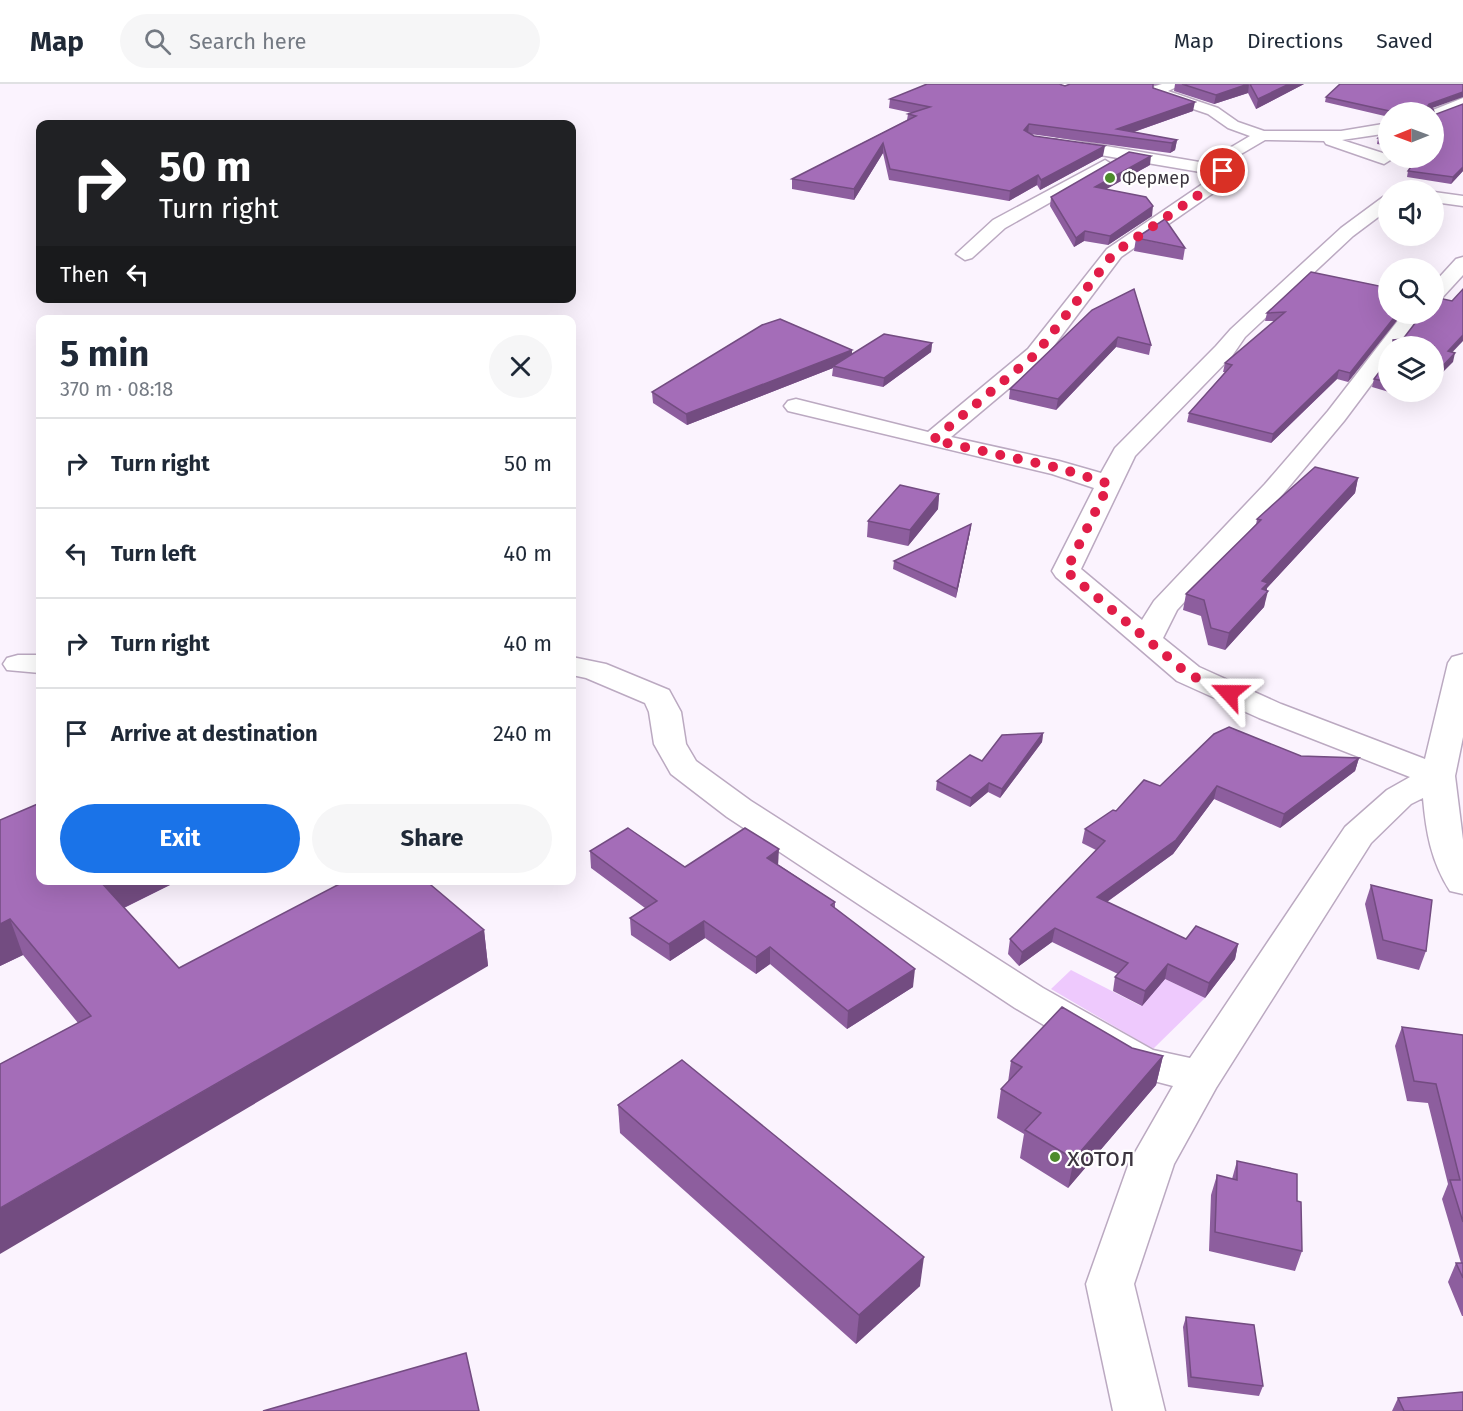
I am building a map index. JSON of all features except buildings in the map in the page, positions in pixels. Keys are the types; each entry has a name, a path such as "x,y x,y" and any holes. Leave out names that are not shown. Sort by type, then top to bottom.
{"street":[{"path":"1176,84 1157,90 1157,92 1213,111 1233,125 1262,135 1318,136 1378,131"},
{"path":"1444,111 1463,102"},
{"path":"933,440 1036,354 1114,253 1213,185 1223,171 1229,155 1262,135"},
{"path":"1318,136 1378,155"},
{"path":"1044,141 1223,171"},
{"path":"965,254 999,224 1089,176 1124,153"},
{"path":"1378,197 1347,232 1233,339 1124,453 1066,571 1188,674 1270,711 1438,776"},
{"path":"1444,198 1463,201"},
{"path":"1444,284 1463,263"},
{"path":"1148,638 1164,608 1274,489 1336,416 1405,324"},
{"path":"796,406 1059,468 1109,484"},
{"path":"1463,663 1438,776 1444,837 1463,882"},
{"path":"576,667 595,670 658,697 665,712 670,744 683,767 749,816 1029,998 1142,1063 1200,1077"},
{"path":"1139,1411 1110,1284 1152,1164 1200,1077 1358,835 1399,797 1438,776"}],"shaded area":[{"path":"1071,970 1141,1006 1163,978 1205,998 1153,1049 1051,989"}],"place":[{"name":"Фермер","path":"1110,178"},
{"name":"хотол","path":"1055,1157"}],"route":[{"path":"1223,171 1213,185 1114,253 1036,354 933,440 1059,468 1109,484 1066,571 1188,674 1229,693"}]}
